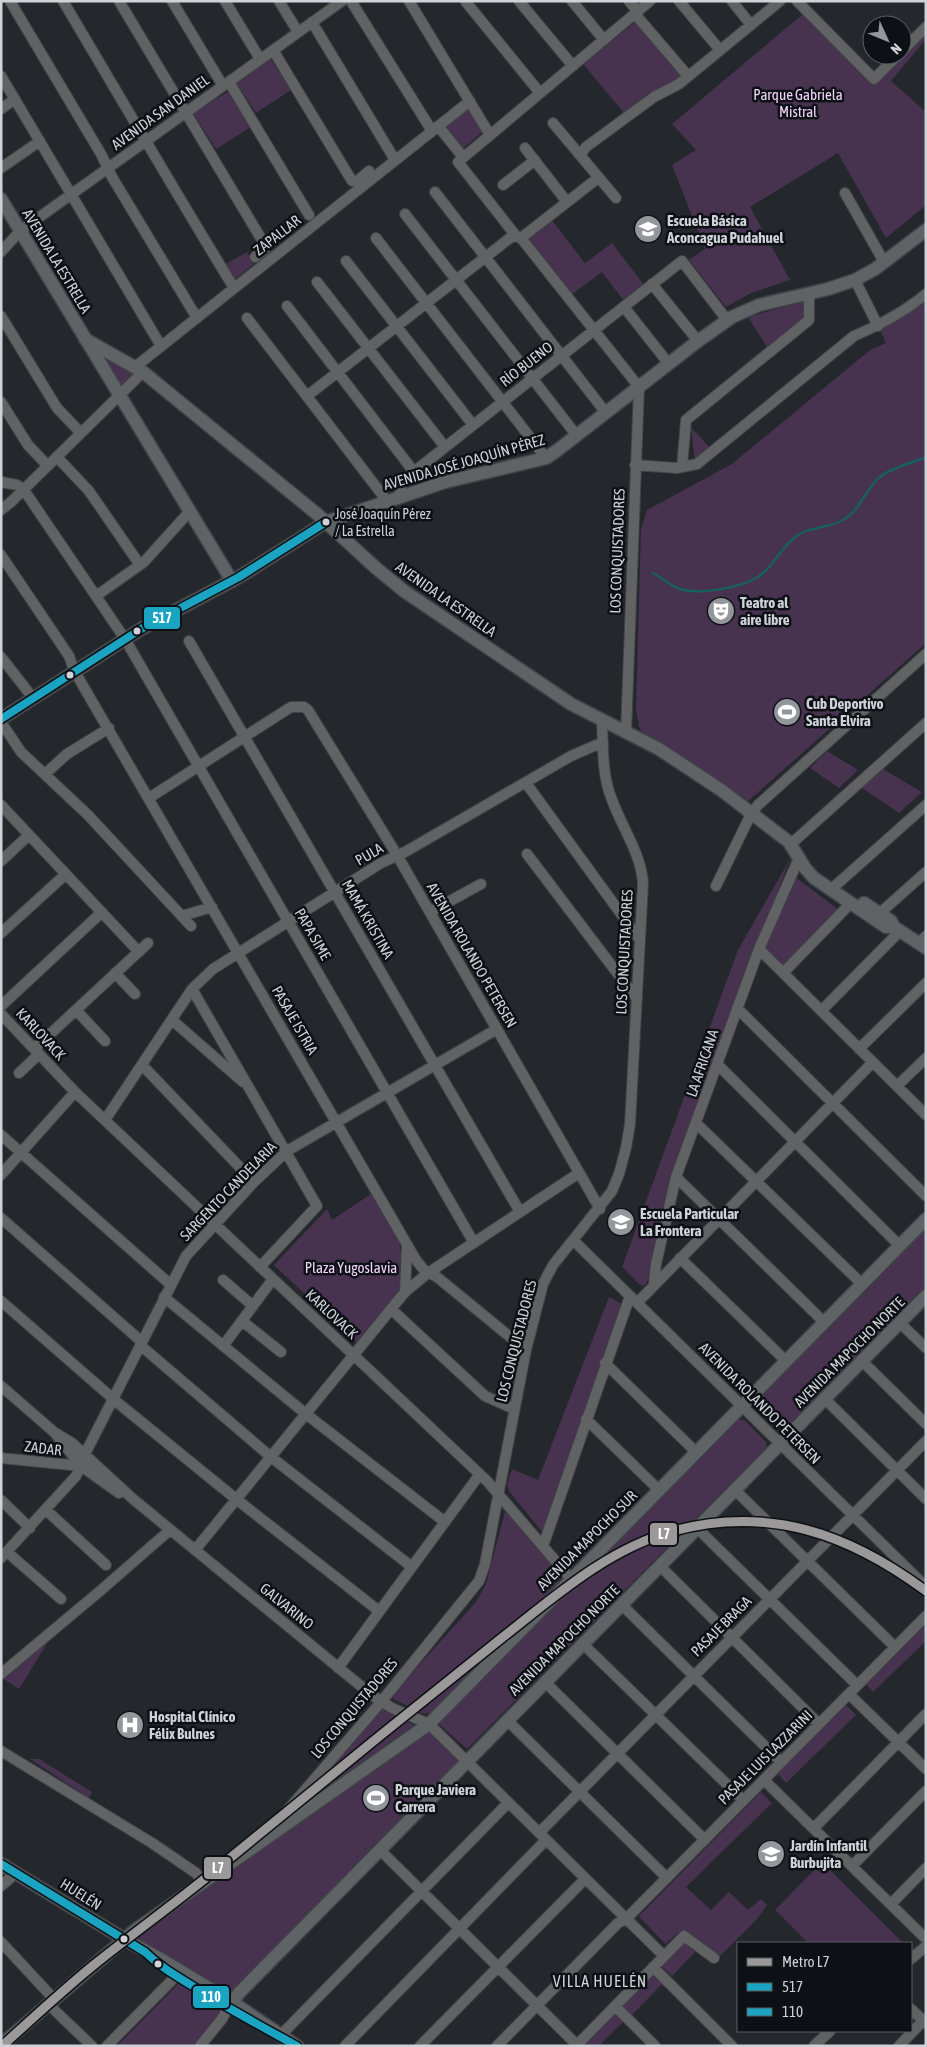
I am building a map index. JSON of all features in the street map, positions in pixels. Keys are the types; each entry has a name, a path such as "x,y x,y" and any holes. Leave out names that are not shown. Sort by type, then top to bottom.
{"main road":[{"name":"AVENIDA LA ESTRELLA","path":"1,199 232,581"},
{"name":"AVENIDA JOSÉ JOAQUÍN PÉREZ","path":"1,720 125,639 172,611 232,581 326,522 459,478 546,458 727,320 759,305 809,294 855,280 884,262 926,230"},
{"name":"AVENIDA LA ESTRELLA","path":"85,339 139,370 326,522 404,591 564,699 659,749 705,778 791,844 805,868 814,878 886,927 897,929 923,942"},
{"name":"AVENIDA LA ESTRELLA","path":"801,860 880,913 891,921 897,929"},
{"name":"AVENIDA MAPOCHO SUR","path":"1,2045 124,1939 429,1724 926,1219"},
{"name":"AVENIDA MAPOCHO NORTE","path":"230,2005 380,1850 926,1296"},
{"name":"HUELÉN","path":"1,1864 145,1952 157,1957 230,2005"},
{"name":"HUELÉN","path":"145,1952 154,1961 176,1976 266,2024 285,2040"}],"street":[{"path":"10,1 197,318"},
{"path":"63,1 234,288"},
{"path":"119,1 266,246 255,257"},
{"path":"172,1 309,215"},
{"path":"225,1 260,59"},
{"path":"279,1 298,32"},
{"path":"351,1 435,129 518,237 639,387"},
{"path":"409,1 490,135"},
{"path":"519,1 573,66"},
{"path":"572,1 604,40"},
{"path":"629,1 688,76"},
{"path":"460,160 650,1"},
{"path":"679,1 720,50"},
{"path":"732,1 751,25"},
{"path":"580,156 592,142 654,97 679,84 780,1"},
{"path":"797,1 874,79 888,65"},
{"path":"467,2 540,93"},
{"name":"AVENIDA SAN DANIEL","path":"1,252 20,231 336,3"},
{"path":"312,22 395,160"},
{"path":"912,40 926,27"},
{"path":"273,50 352,180 357,181 369,171"},
{"path":"1,76 161,346"},
{"path":"1,109 15,100"},
{"name":"ZAPALLAR","path":"1,510 24,490 119,395 161,346 470,101"},
{"path":"553,123 616,198"},
{"path":"1,168 40,141"},
{"path":"525,148 568,202"},
{"path":"503,185 534,160"},
{"path":"307,396 510,238 518,237 568,202 598,178"},
{"path":"435,192 606,413"},
{"path":"845,193 884,262"},
{"path":"405,214 577,436"},
{"path":"376,238 546,458"},
{"path":"346,261 474,425"},
{"name":"RÍO BUENO","path":"401,497 402,484 414,472 682,261 727,320"},
{"path":"855,280 878,326"},
{"path":"317,282 445,448"},
{"path":"652,284 698,341"},
{"path":"682,467 686,420 809,320 809,294"},
{"path":"635,465 682,467 692,466 701,461 854,336 878,326 909,308 926,294"},
{"path":"286,306 414,472"},
{"path":"624,307 669,364"},
{"path":"1,316 57,408 81,433"},
{"path":"247,318 387,501"},
{"name":"LOS CONQUISTADORES","path":"621,730 627,716 639,387"},
{"path":"1,402 28,445 48,466"},
{"path":"57,457 94,498 140,565"},
{"path":"1,482 15,484 24,490"},
{"name":"PAPA SIME","path":"24,490 125,639 474,1243"},
{"path":"96,596 140,565 190,511"},
{"name":"PASAJE ISTRIA","path":"1,554 69,656 75,672 420,1266 428,1274 437,1277 526,1350"},
{"name":"MAMÁ KRISTINA","path":"189,640 520,1212"},
{"path":"716,886 751,814 758,805 926,654"},
{"path":"1,657 33,698"},
{"name":"AVENIDA ROLANDO PETERSEN","path":"245,737 291,707 304,707 315,719 397,855 600,1209"},
{"path":"1,720 21,752 94,821 191,926"},
{"name":"LOS CONQUISTADORES","path":"272,1834 286,1812 479,1582 485,1564 526,1350 540,1294 548,1273 600,1209 612,1191 619,1174 628,1141 630,1124 638,998 642,876 638,860 611,798 604,768 602,720"},
{"path":"791,844 926,723"},
{"path":"45,774 67,754 109,728"},
{"path":"149,798 245,737"},
{"name":"PULA","path":"105,1120 192,989 213,969 381,862 397,855 571,756 603,742"},
{"path":"526,783 640,940"},
{"path":"1,805 139,952"},
{"path":"836,885 926,805"},
{"path":"1,861 29,835"},
{"path":"527,854 638,998"},
{"name":"LA AFRICANA","path":"654,1284 656,1264 676,1177 759,949 801,860"},
{"path":"880,913 926,872"},
{"path":"1,934 66,874"},
{"path":"430,912 481,884"},
{"path":"783,973 850,904"},
{"path":"182,916 212,907"},
{"path":"1,1006 102,912"},
{"path":"821,1011 897,929"},
{"path":"19,1073 36,1051 76,1010 148,943"},
{"path":"759,949 926,1115"},
{"path":"115,973 135,994"},
{"path":"860,1049 926,983"},
{"path":"192,989 317,1206 260,1267"},
{"path":"737,1008 926,1196"},
{"path":"76,1010 105,1041"},
{"name":"KARLOVACK","path":"2,1016 75,1092 480,1474 571,1580"},
{"path":"172,1020 249,1087"},
{"name":"SARGENTO CANDELARIA","path":"4,1555 73,1480 164,1297 190,1251 214,1224 287,1151 497,1029"},
{"path":"897,1086 926,1058"},
{"path":"543,1546 606,1363 633,1300 654,1284 873,1062"},
{"path":"717,1064 900,1246"},
{"path":"142,1065 254,1182"},
{"path":"1,1175 75,1092"},
{"path":"696,1122 862,1284"},
{"path":"1,1135 171,1285"},
{"path":"195,1550 405,1292 428,1274 579,1173"},
{"path":"676,1177 824,1322"},
{"path":"1,1218 141,1344 271,1457 412,1567"},
{"name":"AVENIDA ROLANDO PETERSEN","path":"573,1240 926,1587"},
{"path":"405,1292 407,1245"},
{"path":"680,1258 786,1361"},
{"path":"223,1346 273,1279"},
{"path":"223,1280 253,1306"},
{"path":"164,1297 306,1414 445,1522"},
{"path":"1,1302 113,1398 236,1499 379,1611"},
{"path":"391,1309 485,1396 514,1410"},
{"path":"242,1321 281,1352"},
{"path":"900,1323 926,1348"},
{"path":"862,1361 926,1424"},
{"path":"606,1363 696,1452"},
{"name":"GALVARINO","path":"1,1386 54,1432 81,1466 115,1490 134,1500"},
{"path":"825,1399 926,1500"},
{"path":"586,1419 659,1490"},
{"name":"GALVARINO","path":"54,1432 64,1437 134,1500 380,1702 429,1724"},
{"name":"PASAJE BRAGA","path":"345,2046 460,1928 617,1753 926,1441"},
{"path":"65,1446 61,1466 70,1471 73,1480"},
{"name":"ZADAR","path":"1,1458 61,1466 81,1466"},
{"path":"338,1668 480,1474"},
{"path":"735,1490 894,1647"},
{"path":"1,1500 30,1528"},
{"path":"46,1510 106,1565"},
{"path":"697,1528 857,1685"},
{"path":"1,1674 100,1592 170,1530"},
{"path":"4,1555 62,1599"},
{"path":"660,1566 819,1724"},
{"path":"622,1605 781,1762"},
{"name":"PASAJE LUIS LAZZARINI","path":"497,2046 618,1923 626,1919 705,1840 926,1616"},
{"path":"583,1644 744,1800"},
{"path":"545,1682 705,1840"},
{"path":"848,1694 926,1770"},
{"path":"814,1828 926,1714"},
{"path":"508,1720 667,1878"},
{"path":"429,1724 664,1956"},
{"path":"1,1751 152,1843 196,1874 203,1882"},
{"path":"764,1780 926,1939"},
{"path":"852,1866 926,1791"},
{"path":"285,2040 421,1891 508,1802"},
{"path":"380,1850 577,2045 684,1936 714,1958"},
{"path":"891,1904 926,1868"},
{"path":"1,1886 16,1873"},
{"path":"420,2046 585,1879"},
{"path":"912,1958 926,1946"},
{"path":"3,1947 92,2046"},
{"path":"653,1968 732,2046"},
{"path":"107,2046 176,1976"},
{"path":"200,2046 222,2019 230,2005"},
{"path":"614,2006 655,2046"},
{"path":"899,2046 924,2022 912,2010"},
{"path":"814,2046 829,2032"}],"green space":[{"name":"Parque Gabriela Mistral","path":"803,14 874,84 893,65 904,65 891,81 926,112 926,205 886,238 838,153 750,207 790,280 751,293 726,307 689,260 705,249 672,165 696,150 672,124"},
{"path":"636,21 682,78 649,93 624,113 583,64"},
{"name":"Parque Gabriela Mistral","path":"926,31 926,39 912,56 912,45"},
{"path":"270,58 291,90 256,113 235,81"},
{"path":"229,91 251,127 216,149 193,113"},
{"path":"468,107 485,130 461,150 444,129"},
{"path":"551,219 585,263 612,243 644,285 624,301 602,272 571,295 527,238"},
{"path":"247,252 254,264 234,280 224,265"},
{"path":"926,298 926,643 746,803 644,735 639,727 636,709 641,529 647,510 732,464 870,350 886,343 879,327"},
{"path":"808,300 807,320 769,350 748,317"},
{"path":"104,358 137,374 123,389"},
{"path":"691,427 711,449 695,462"},
{"path":"827,751 858,770 839,788 810,768"},
{"path":"881,768 922,792 899,813 859,786"},
{"path":"790,859 693,1117 672,1181 650,1277 644,1286 639,1284 622,1267 738,950"},
{"path":"794,876 838,909 783,967 764,950"},
{"name":"Plaza Yugoslavia","path":"371,1194 399,1242 403,1260 400,1290 358,1344 274,1265 327,1209 332,1220"},
{"path":"926,1226 926,1287 788,1427 778,1429 757,1409 756,1399"},
{"path":"609,1297 622,1304 542,1532 509,1491 507,1485 512,1469 538,1480"},
{"path":"737,1420 744,1420 766,1442 766,1448 467,1749 440,1725 440,1717"},
{"path":"506,1508 560,1575 558,1584 432,1712 424,1714 393,1699 392,1695 476,1602 486,1584"},
{"path":"926,1622 926,1641 873,1692 866,1684"},
{"path":"51,1637 19,1689 2,1678"},
{"path":"845,1704 856,1715 786,1783 776,1772"},
{"path":"379,1708 414,1725 291,1813"},
{"name":"Parque Javiera Carrera","path":"430,1731 459,1759 459,1763 233,1994 229,1994 139,1941 139,1935"},
{"path":"30,1759 39,1759 92,1792 89,1798"},
{"path":"761,1792 772,1803 686,1887 711,1910 729,1892 748,1910 761,1899 767,1905 757,1919 720,1956 682,1930 665,1944 639,1916"},
{"path":"822,1862 902,1942 807,1942 775,1910"},
{"path":"684,1942 695,1952 672,1976 661,1966"},
{"path":"653,1973 663,1983 630,2017 620,2007"},
{"path":"181,1981 224,2009 193,2046 117,2046"},
{"path":"614,2011 624,2021 599,2046 583,2046"}],"waterway":[{"path":"653,573 677,588 688,591 709,591 750,581 763,573 789,542 799,534 837,523 849,516 875,482 884,474 926,457"}],"metro line":[{"name":"L7","path":"2,2046 95,1964 202,1881 523,1621 583,1575 626,1549 673,1531 708,1524 742,1521 775,1524 807,1530 837,1540 897,1571 926,1591"}],"transit line":[{"name":"517","path":"1,719 141,629 239,577 326,522"},
{"name":"110","path":"1,1864 145,1952 164,1968 211,1997 297,2046"}],"place":[{"name":"Escuela Básica Aconcagua Pudahuel","path":"648,229"},
{"name":"José Joaquín Pérez / La Estrella","path":"326,522"},
{"name":"Teatro al aire libre","path":"721,611"},
{"name":"Cub Deportivo Santa Elvira","path":"787,712"},
{"name":"Escuela Particular La Frontera","path":"621,1222"},
{"name":"Hospital Clínico Félix Bulnes","path":"130,1725"},
{"name":"Parque Javiera Carrera","path":"376,1798"},
{"name":"Jardín Infantil Burbujita","path":"771,1854"}],"district":[{"name":"VILLA HUELÉN","path":"600,1981"}]}
